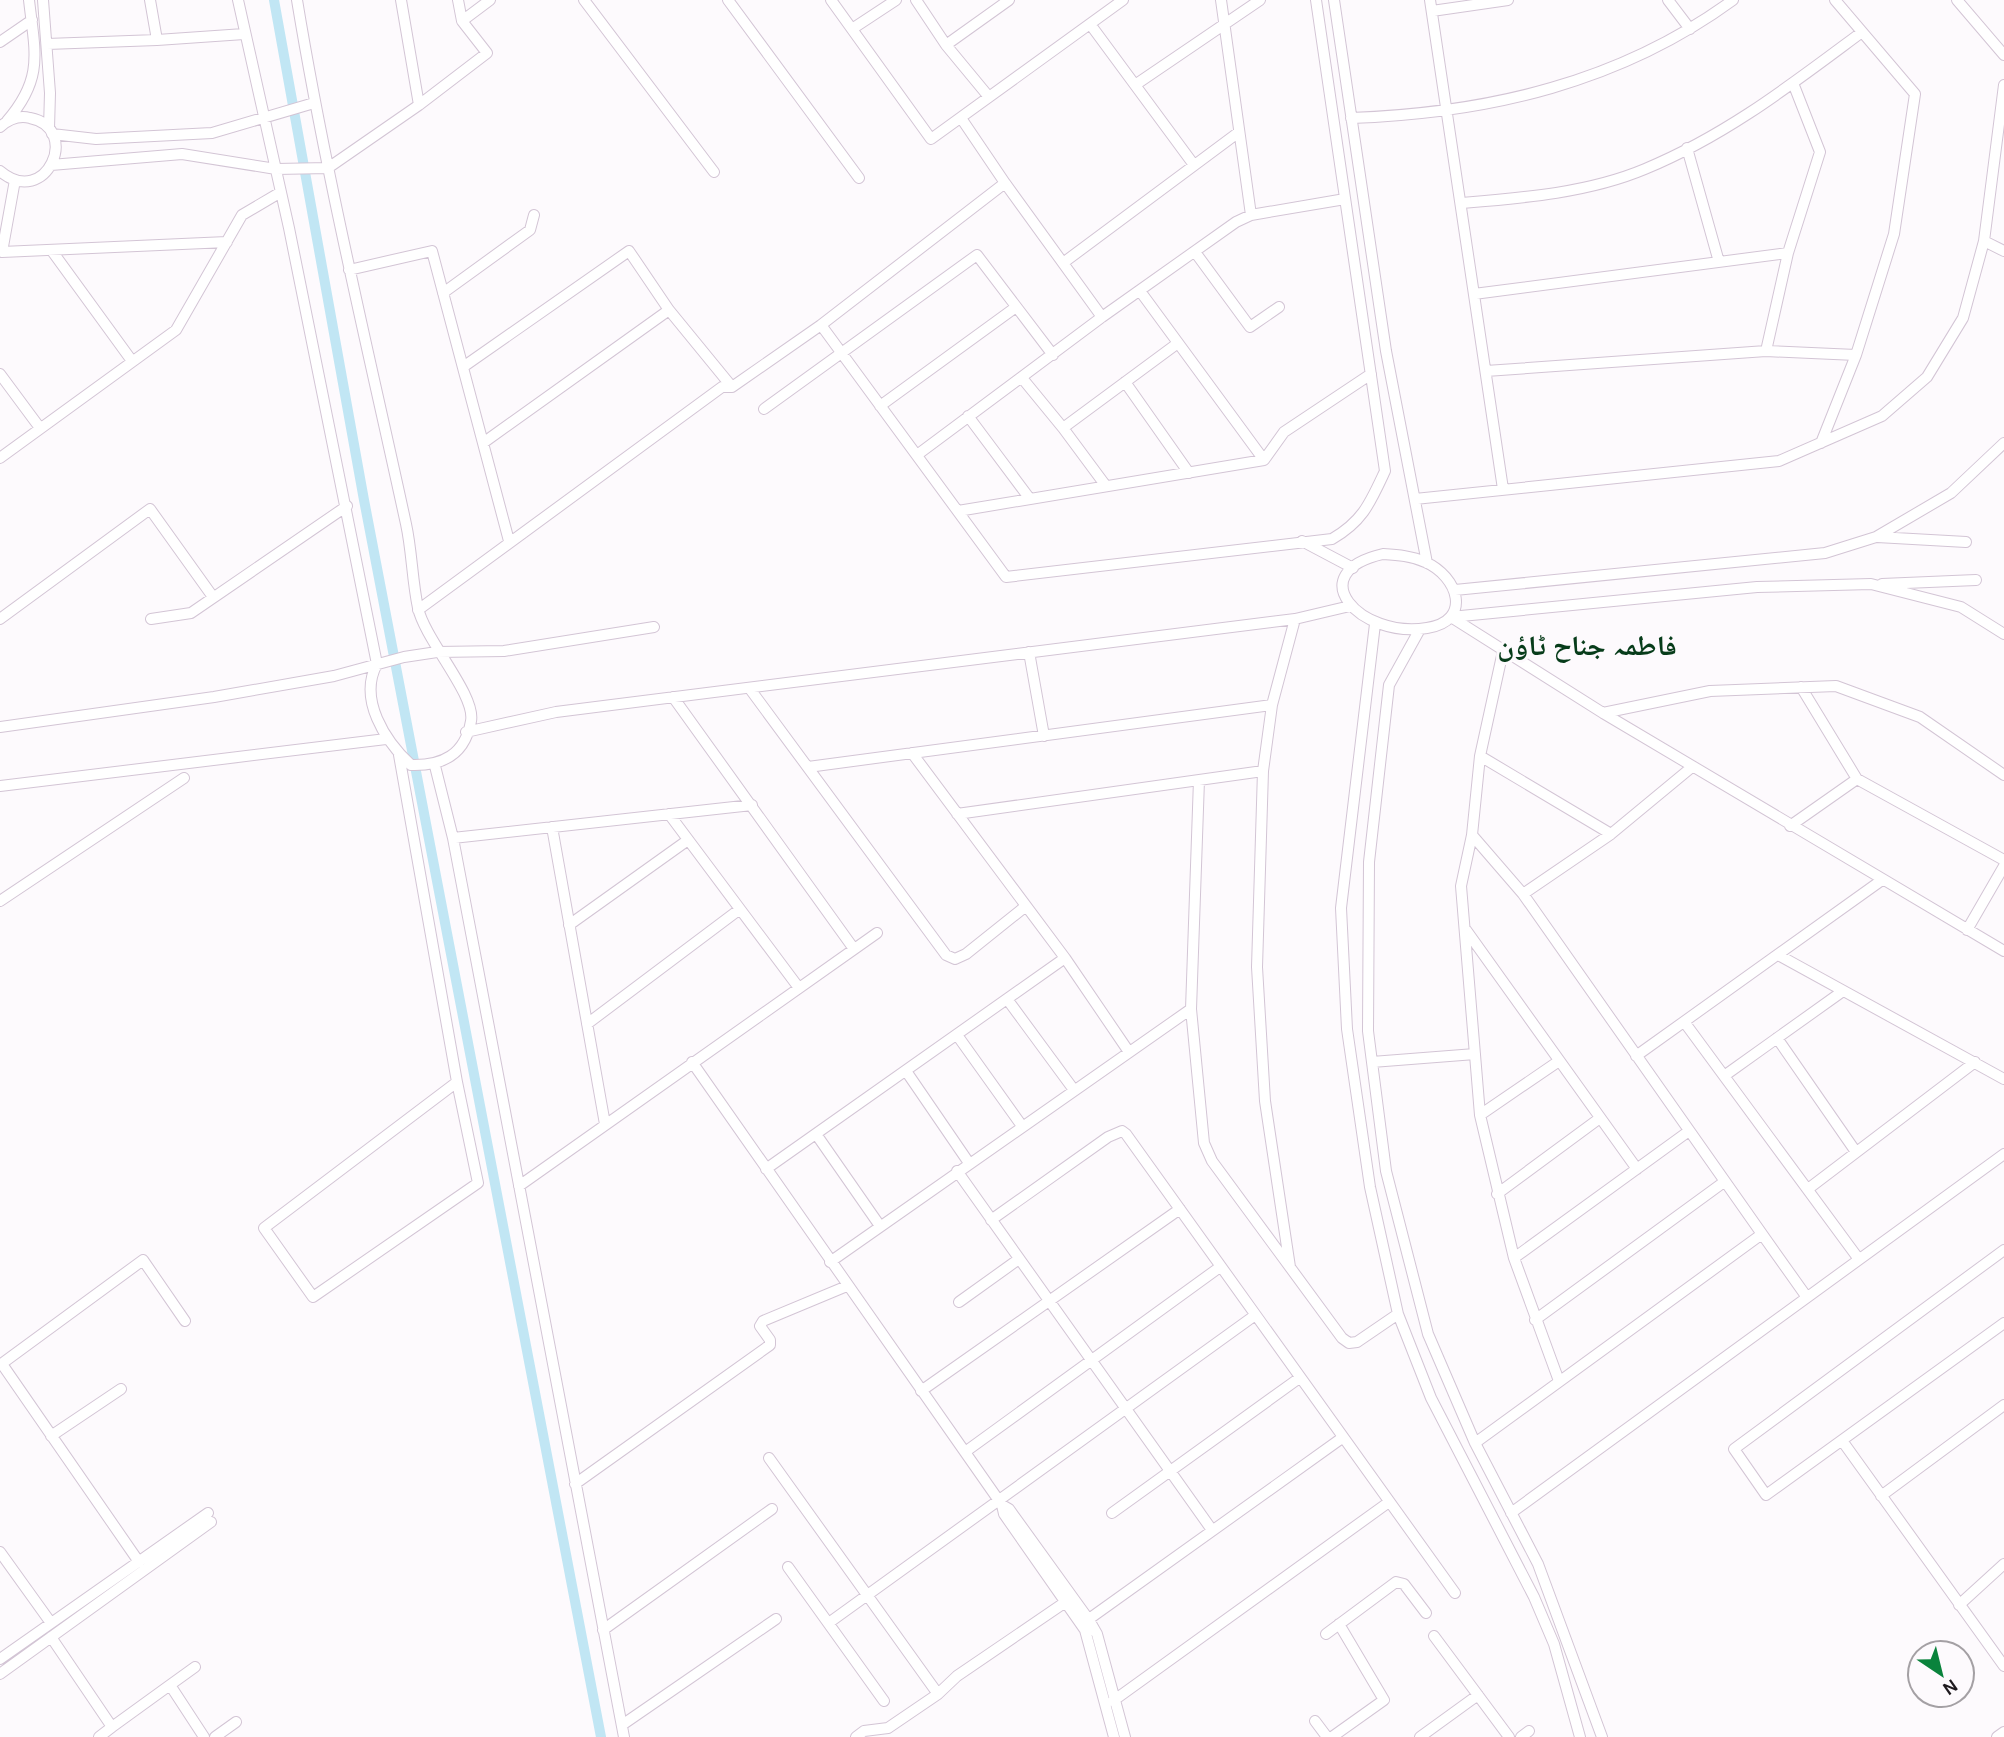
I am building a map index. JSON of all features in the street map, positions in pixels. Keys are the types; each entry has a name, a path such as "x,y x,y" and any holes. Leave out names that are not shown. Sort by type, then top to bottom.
{"street":[{"path":"3,124 25,100 37,63 29,0"},
{"path":"43,0 50,131 56,153 51,165 36,179 5,176 1,254 228,242"},
{"path":"150,0 157,40"},
{"path":"238,0 347,506 377,664 369,678 376,717 386,739 411,765 435,766 461,748 472,719 464,690 437,652 418,610 407,528 314,103 297,0"},
{"path":"401,0 419,105"},
{"path":"51,165 181,154 276,169 328,168 419,105 487,53 462,21 457,0"},
{"path":"462,21 490,0"},
{"path":"584,0 714,172"},
{"path":"728,0 859,178"},
{"path":"831,0 931,139 1123,0"},
{"path":"852,29 896,0"},
{"path":"916,0 946,45 989,97"},
{"path":"946,45 1009,0"},
{"path":"1220,0 1251,215"},
{"path":"1135,85 1260,0"},
{"path":"821,325 1006,577 1332,539 1348,530 1364,515 1385,471 1316,0"},
{"path":"1334,0 1386,351 1427,563"},
{"path":"1430,0 1503,489"},
{"path":"1432,11 1508,0"},
{"path":"1668,0 1690,29"},
{"path":"1351,118 1413,116 1578,82 1647,53 1690,29 1733,0"},
{"path":"1821,443 1856,355 1894,234 1915,94 1835,0"},
{"path":"1957,0 2004,55"},
{"path":"0,42 32,20"},
{"path":"1090,24 1194,165"},
{"path":"1461,203 1550,195 1644,170 1752,114 1862,32"},
{"path":"47,44 244,34"},
{"path":"1766,351 1788,253 1820,152 1794,83"},
{"path":"1415,499 1779,461 1882,416 1927,377 1963,318 1984,241 2004,85"},
{"path":"3,124 19,117 32,118 50,131 96,139 212,133 314,103"},
{"path":"961,118 1102,317"},
{"path":"1063,263 1239,132"},
{"path":"1687,148 1718,262"},
{"path":"418,610 722,387 732,387 821,325 1005,183"},
{"path":"0,458 176,330 242,215 281,192"},
{"path":"917,456 1102,317 1251,215 1345,199"},
{"path":"443,293 530,230 534,215"},
{"path":"1984,241 2004,251"},
{"path":"349,270 432,250 509,541"},
{"path":"52,251 132,361"},
{"path":"463,367 629,251 669,310 732,387"},
{"path":"1195,253 1250,327 1279,307"},
{"path":"1474,294 1788,253"},
{"path":"764,409 977,255 1053,355"},
{"path":"1140,291 1264,460"},
{"path":"880,406 1016,307"},
{"path":"483,443 669,310"},
{"path":"1063,428 1178,344"},
{"path":"1486,371 1766,351 1856,355"},
{"path":"0,374 40,428"},
{"path":"958,511 1264,460 1284,432 1371,374"},
{"path":"1022,378 1106,486"},
{"path":"1125,382 1189,472"},
{"path":"968,416 1030,499"},
{"path":"1455,590 1825,553 1876,537 1951,493 2004,443"},
{"path":"151,619 191,613 347,506"},
{"path":"0,619 150,509 212,597"},
{"path":"1876,537 1966,542"},
{"path":"1302,541 1353,568"},
{"path":"1451,617 1457,605 1455,590 1444,575 1427,563 1405,556 1383,554 1365,558 1347,573 1343,589 1350,606 1375,624 1420,629 1436,627 1451,617 1757,587 1976,580"},
{"path":"1871,584 1961,607 2004,635"},
{"path":"467,732 556,712 750,690 1295,619 1350,606"},
{"path":"1451,617 1692,767 2004,951"},
{"path":"1290,1268 1265,1101 1257,967 1263,771 1272,705 1295,619"},
{"path":"1375,624 1341,908 1347,1029 1370,1187 1398,1314 1431,1398 1534,1597 1554,1644 1580,1737"},
{"path":"0,727 214,697 334,676 437,652 504,651 654,627"},
{"path":"1420,629 1389,685 1369,862 1368,1031 1386,1171 1428,1334 1475,1443 1538,1564 1602,1737"},
{"path":"1503,651 1480,756 1472,835 1461,886 1480,1115 1514,1258 1559,1381"},
{"path":"1029,652 1044,736"},
{"path":"1603,713 1710,691 1836,686 1920,717 2004,775"},
{"path":"1801,687 1857,779 2004,860"},
{"path":"750,690 946,954 955,959 966,954 1027,906"},
{"path":"673,697 854,949"},
{"path":"808,767 1272,705"},
{"path":"0,786 386,739"},
{"path":"399,754 457,1082 478,1183 313,1297 264,1228 457,1082"},
{"path":"912,754 1065,958 1129,1052"},
{"path":"1480,756 1611,834"},
{"path":"435,766 453,838 624,1737"},
{"path":"1523,894 1611,834 1692,767"},
{"path":"957,814 1263,771"},
{"path":"0,901 184,778"},
{"path":"1790,826 1857,779"},
{"path":"1199,780 1191,1009 1204,1143 1212,1161 1349,1343 1357,1342 1398,1314"},
{"path":"453,838 752,806"},
{"path":"669,814 799,988"},
{"path":"552,827 605,1124"},
{"path":"1472,835 1523,894 1806,1296"},
{"path":"569,925 688,840"},
{"path":"1967,930 2004,866"},
{"path":"1636,1056 1780,956 1882,880"},
{"path":"587,1024 740,909"},
{"path":"1465,929 1637,1169"},
{"path":"519,1186 877,933"},
{"path":"1780,956 2004,1079"},
{"path":"766,1169 1065,958"},
{"path":"1724,1076 1843,990"},
{"path":"1007,999 1074,1090"},
{"path":"830,1262 1191,1009"},
{"path":"1685,1023 1857,1258"},
{"path":"957,1035 1022,1126"},
{"path":"1777,1038 1856,1152"},
{"path":"1372,1062 1475,1054"},
{"path":"1480,1115 1559,1061"},
{"path":"692,1062 965,1452 1000,1503 1004,1514 1067,1601 1086,1622 1114,1737"},
{"path":"1808,1189 1975,1062"},
{"path":"906,1071 969,1163"},
{"path":"1497,1194 1600,1118"},
{"path":"991,1220 1108,1137 1122,1131 1180,1209 1298,1379 1455,1593"},
{"path":"1514,1258 1689,1131"},
{"path":"816,1134 880,1226"},
{"path":"1511,1513 1857,1258 2004,1154"},
{"path":"957,1171 1212,1530"},
{"path":"1535,1320 1724,1182"},
{"path":"922,1391 1180,1209"},
{"path":"1475,1443 1762,1234"},
{"path":"2004,1250 1734,1449 1766,1495 1843,1442 2004,1323"},
{"path":"959,1302 1019,1259"},
{"path":"139,1562 1,1365 143,1260 185,1321"},
{"path":"965,1452 1088,1359 1220,1266"},
{"path":"575,1485 770,1345 770,1340 760,1326 763,1321 847,1286"},
{"path":"830,1622 1000,1503 1254,1316"},
{"path":"1112,1513 1298,1379"},
{"path":"51,1436 121,1389"},
{"path":"1881,1496 2004,1405"},
{"path":"1086,1622 1342,1438"},
{"path":"1843,1442 2004,1666"},
{"path":"769,1458 938,1694"},
{"path":"1114,1701 1389,1502"},
{"path":"1000,1503 1009,1509 1100,1643 1125,1737"},
{"path":"603,1630 772,1509"},
{"path":"0,1659 139,1562 210,1518 0,1674"},
{"path":"0,1552 51,1623"},
{"path":"1959,1605 2004,1564"},
{"path":"788,1567 830,1622 884,1701"},
{"path":"1326,1634 1400,1581 1426,1613"},
{"path":"863,1735 888,1728 938,1694 957,1676 1067,1601"},
{"path":"622,1725 776,1619"},
{"path":"1315,1721 1329,1737 1384,1700 1339,1624"},
{"path":"1434,1636 1509,1737"},
{"path":"51,1637 112,1727"},
{"path":"99,1737 195,1667"},
{"path":"170,1685 204,1737"},
{"path":"1420,1737 1478,1695"},
{"path":"215,1737 236,1722"},
{"path":"1997,1737 2004,1732"}],"waterway":[{"path":"274,0 364,500 601,1737"}],"district":[{"name":"فاطمہ جناح ٹاؤن","path":"1587,645"}]}
